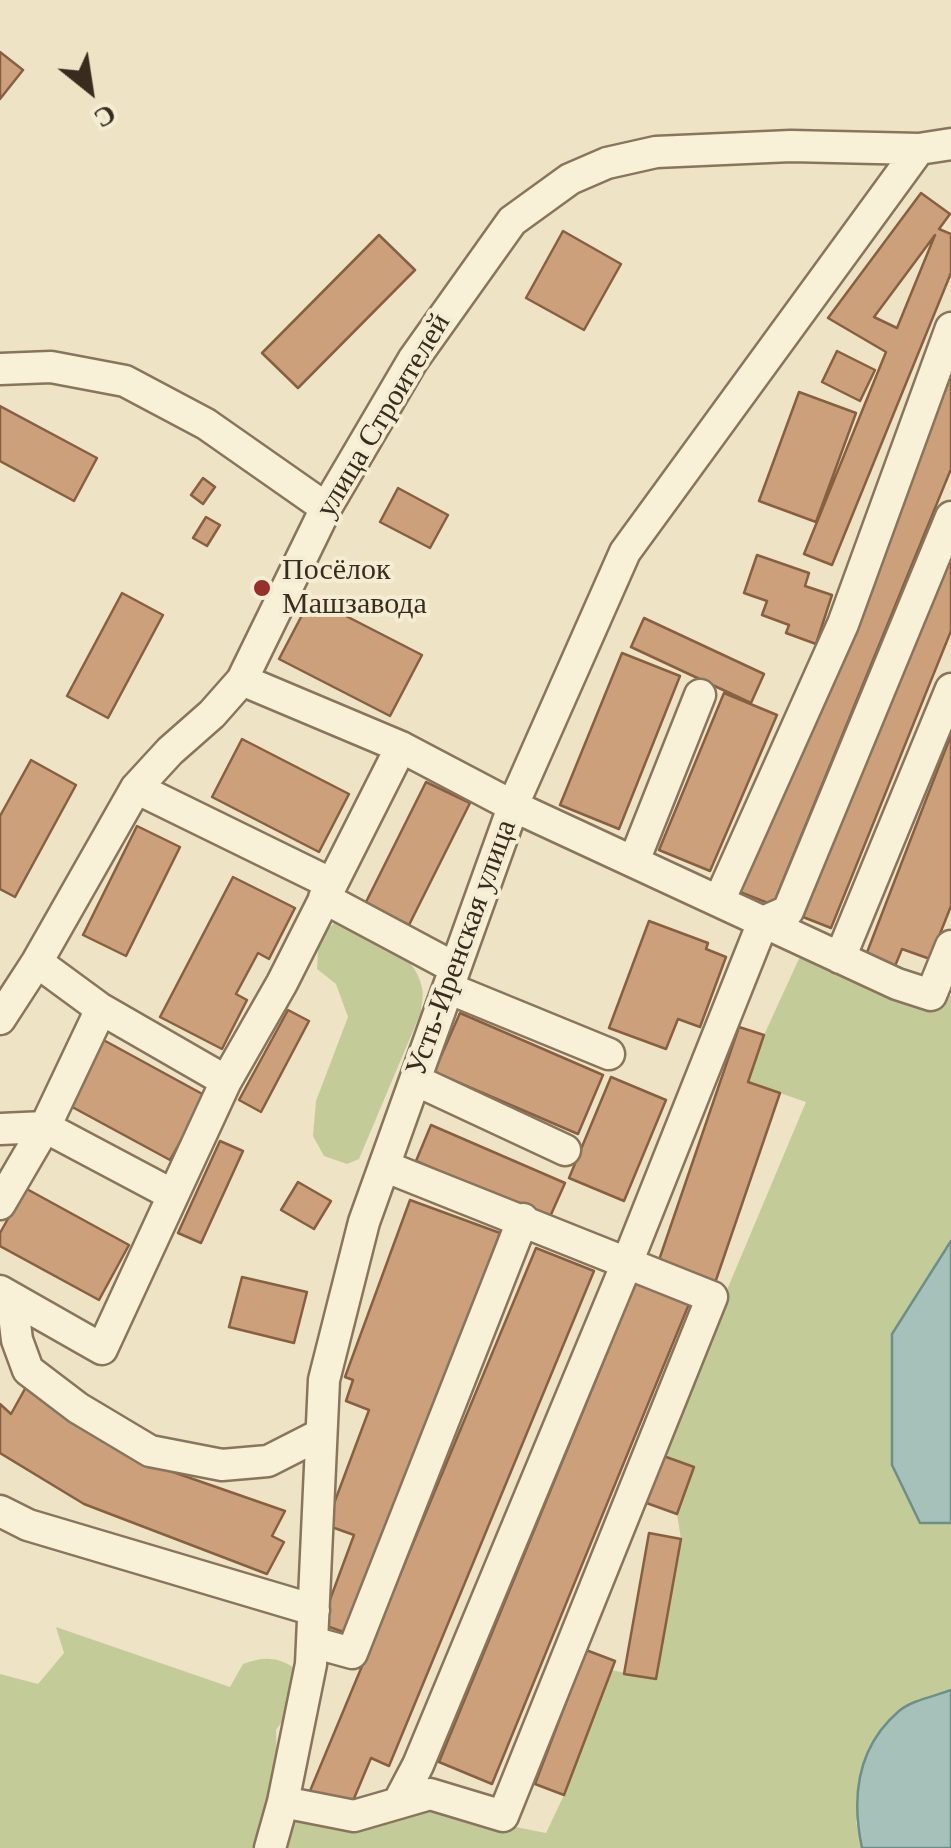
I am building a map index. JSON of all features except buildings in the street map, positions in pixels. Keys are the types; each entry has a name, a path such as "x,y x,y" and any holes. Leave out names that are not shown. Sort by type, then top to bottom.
{"street":[{"name":"улица Строителей","path":"0,1019 136,788 242,680 326,508 413,360 512,221 570,179 608,163 656,152 791,146 920,149 951,144"},
{"name":"Усть-Иренская улица","path":"270,1848 312,1664 324,1380 364,1222 514,806 625,552 920,149"},
{"path":"719,901 843,624 951,328"},
{"path":"0,368 51,367 125,381 206,424 326,508"},
{"path":"398,1803 418,1765 627,1263 763,922 788,911 951,517"},
{"path":"242,680 401,747 514,806 840,958 931,995 951,946"},
{"path":"840,958 951,689"},
{"path":"634,862 700,695"},
{"path":"6,1294 102,1349 226,1080 401,747"},
{"path":"136,788 328,891 452,978 609,1054"},
{"path":"37,962 101,1009 226,1080"},
{"path":"0,1204 44,1127 101,1009"},
{"path":"414,1080 565,1150"},
{"path":"0,1129 44,1127 173,1196"},
{"path":"283,1802 354,1816 430,1794 503,1816 712,1297 384,1166"},
{"path":"312,1642 352,1653 522,1219"},
{"path":"6,1294 28,1370 78,1408 150,1450 222,1464 268,1462 322,1434"},
{"path":"0,1511 28,1525 314,1610"}],"green space":[{"path":"337,921 400,953 418,974 423,994 421,1012 359,1159 347,1164 324,1156 313,1136 316,1101 348,1017 336,984 317,969 319,936"},
{"path":"803,950 951,996 951,1241 892,1334 892,1465 920,1523 951,1523 951,1690 902,1708 856,1822 862,1848 287,1848 297,1814 427,1803 485,1821 546,1833 611,1670 656,1679 681,1539 677,1514 694,1467 658,1454 806,1102 748,1082 764,1035"},
{"path":"56,1627 230,1687 243,1664 263,1659 294,1668 290,1710 276,1730 278,1805 263,1848 0,1848 0,1674 38,1684 64,1653"}],"water":[{"path":"951,1241 951,1523 920,1523 892,1465 892,1334"},
{"path":"951,1690 951,1848 862,1848 858,1791 874,1740 904,1707"}],"place":[{"name":"Посёлок Машзавода","path":"262,588"}]}
